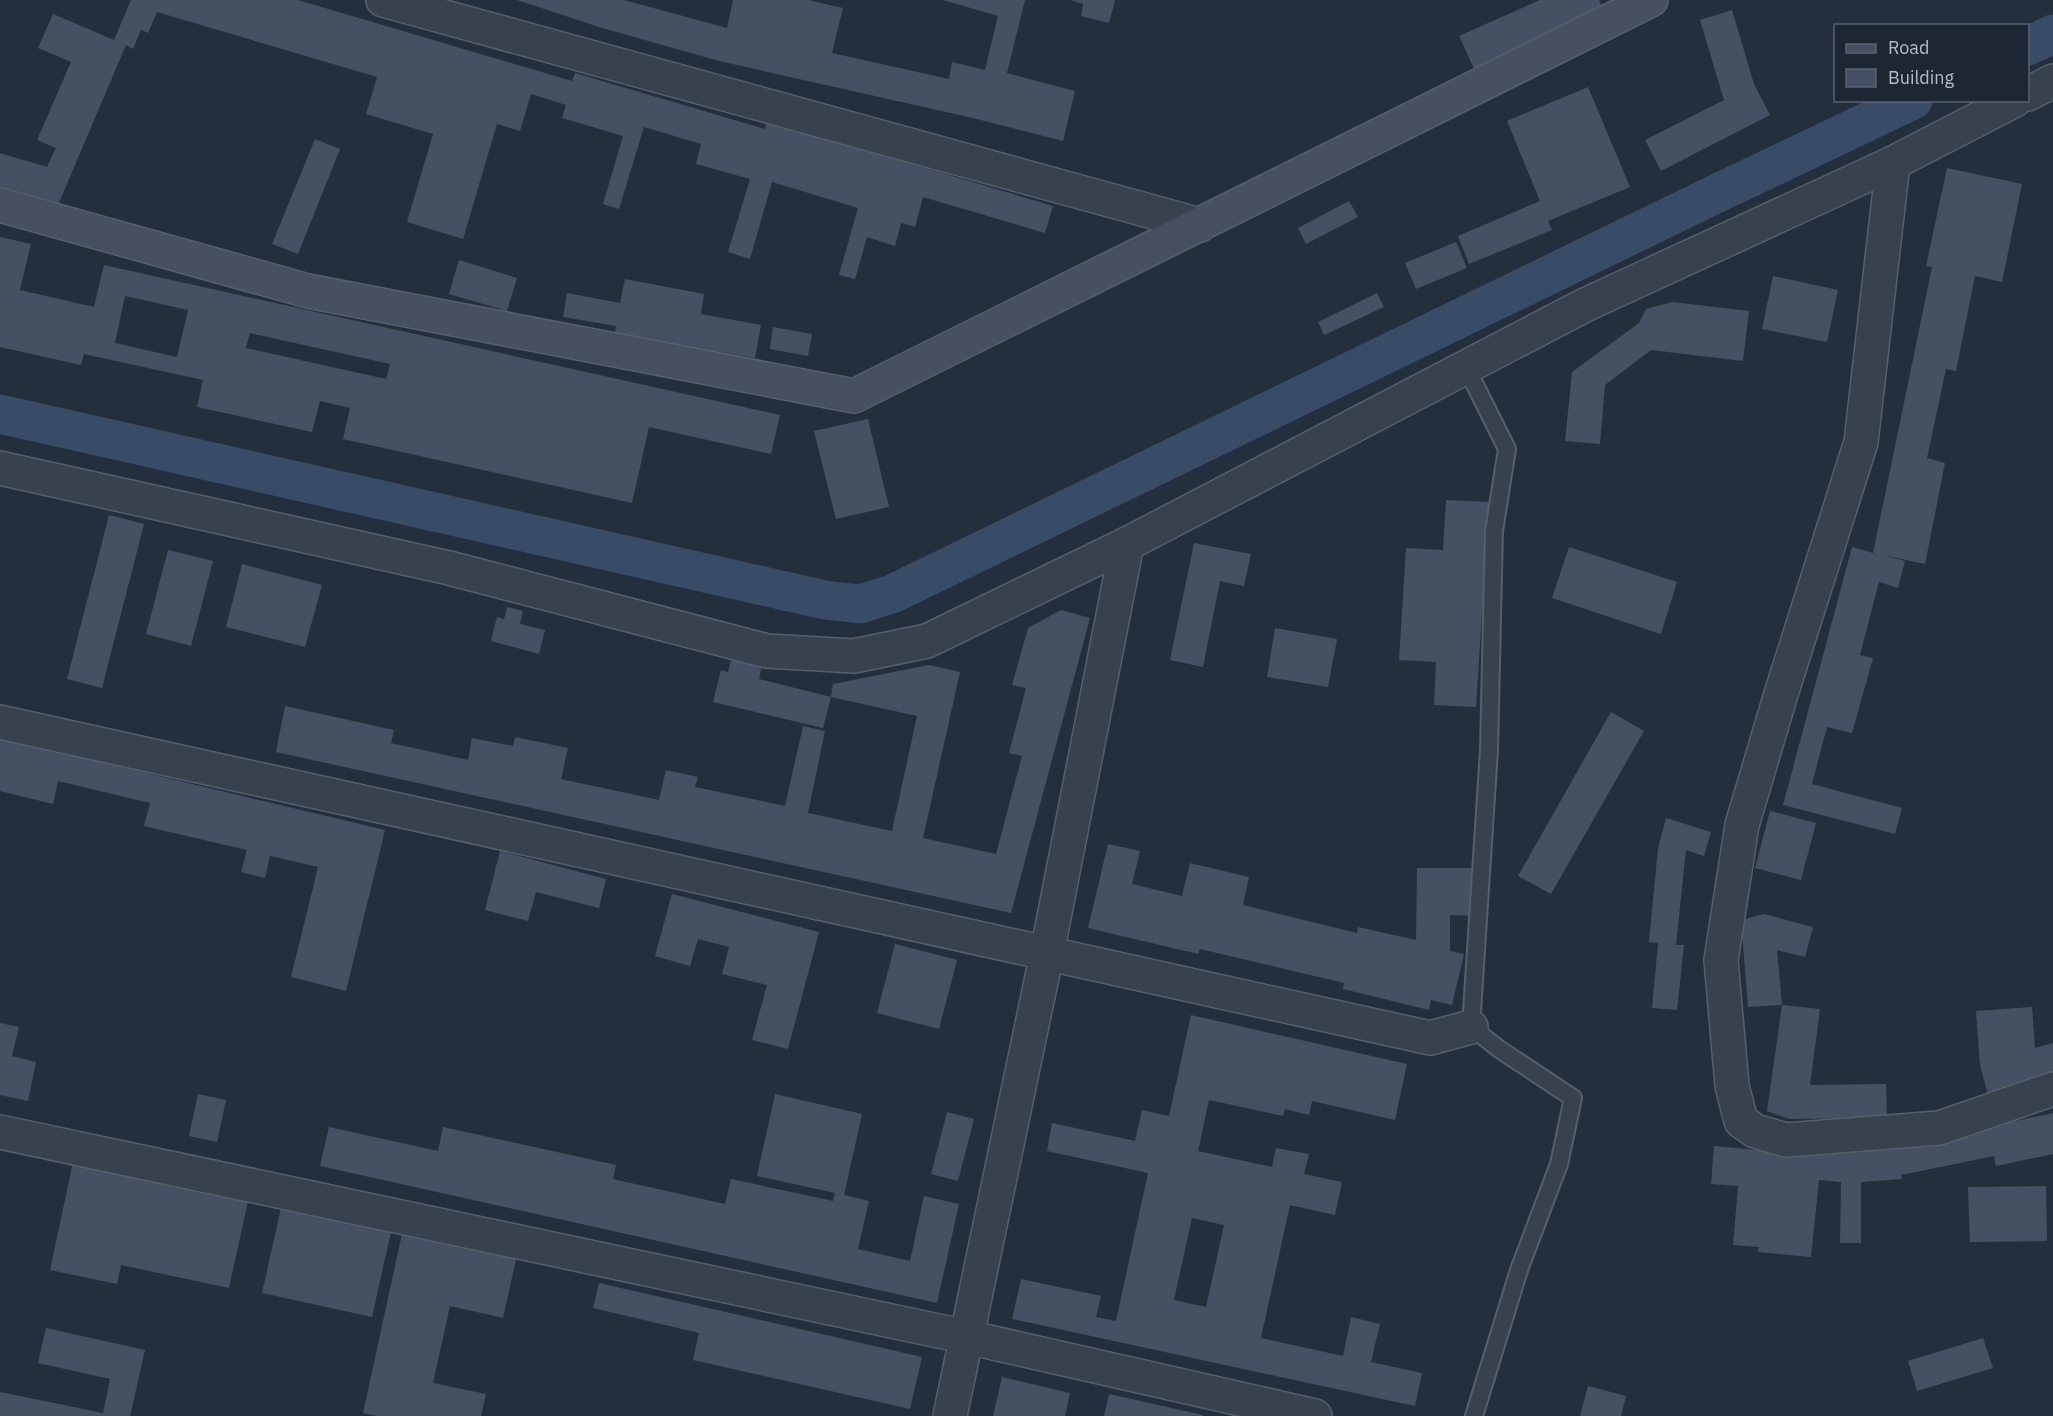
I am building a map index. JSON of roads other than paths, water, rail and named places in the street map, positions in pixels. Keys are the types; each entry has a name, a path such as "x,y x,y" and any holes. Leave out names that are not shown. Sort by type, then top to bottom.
{"street":[{"path":"383,0 1200,225"},
{"path":"0,205 308,291 854,396 1651,0"},
{"path":"2029,93 2053,81"},
{"path":"0,468 449,568 767,651 854,656 927,640 1127,544 1584,305 1893,163 2011,102"},
{"path":"1893,163 1861,442 1742,825 1721,960 1732,1086 1741,1121 1755,1131 1786,1140 1940,1128 2053,1089"},
{"path":"950,1416 1047,953 1127,544"},
{"path":"0,722 1430,1038 1471,1027"},
{"path":"0,1132 967,1337 1315,1416"}],"lane":[{"path":"1466,367 1507,449 1494,531 1489,750 1471,1027 1499,1049 1574,1098 1559,1164 1519,1270 1474,1416"}],"waterway":[{"path":"2029,46 2053,34"},
{"path":"0,414 825,600 860,604 892,594 1909,102"}]}
